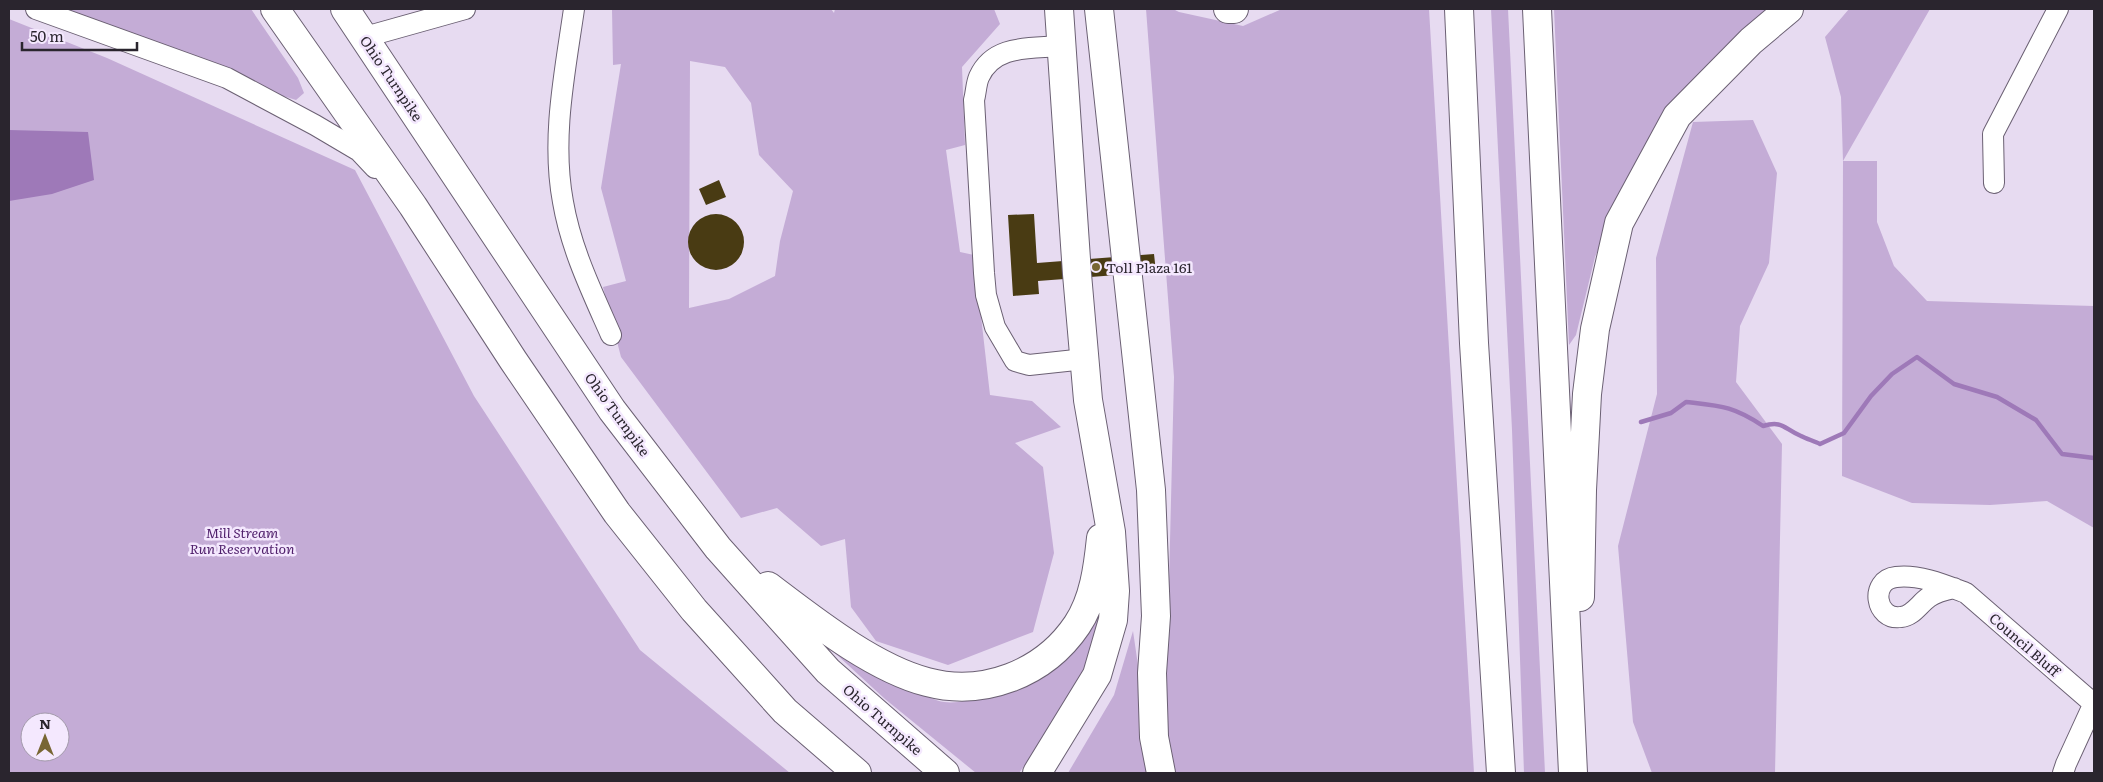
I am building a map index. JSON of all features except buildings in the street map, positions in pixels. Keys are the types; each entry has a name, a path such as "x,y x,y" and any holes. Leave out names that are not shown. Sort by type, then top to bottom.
{"highway":[{"path":"275,9 412,206 513,360 617,513 694,610 785,711 857,773"},
{"name":"Ohio Turnpike","path":"345,9 612,410 718,548 828,671 945,773"},
{"path":"1037,9 1060,27 1088,400 1105,502 1116,591 1113,620 1097,676 1048,769"},
{"path":"1099,9 1151,490 1156,616 1152,673 1154,737 1161,773"},
{"path":"1228,9 1234,9"},
{"path":"1440,9 1449,171 1474,343"},
{"path":"1459,9 1474,343 1501,773"},
{"path":"1537,9 1573,773"},
{"path":"1567,670 1581,593 1582,490 1587,394 1595,329 1619,223 1677,116 1751,40 1789,9"},
{"path":"1048,769 1104,690 1126,627 1131,559 1151,490"},
{"path":"718,548 825,629 888,667 926,682 970,688 1002,681 1033,668 1057,648 1078,625 1090,596 1098,567 1105,502"},
{"path":"785,711 797,729 838,773"}],"street":[{"path":"36,9 227,78 359,151 412,206"},
{"path":"365,37 465,9"},
{"path":"574,9 559,123 558,163 563,202 571,238 611,335"},
{"path":"1994,183 1993,134 2058,9"},
{"path":"1060,27 992,59 979,78 974,100 984,273 986,295 995,327 1015,361 1029,365 1085,359"},
{"name":"Council Bluff","path":"1954,588 1966,593 2094,704"},
{"path":"2063,773 2094,704"}],"green space":[{"path":"51,9 251,9 298,78 304,93 296,100 254,87"},
{"path":"612,9 831,9 834,13 835,9 994,9 1000,24 962,67 965,145 946,150 960,252 974,255 990,395 1032,401 1061,427 1015,443 1043,467 1054,553 1033,632 948,665 876,641 851,607 845,539 821,546 777,508 741,518 621,357 603,287 626,281 601,188 621,64 613,65","holes":["690,61 725,67 751,103 759,155 793,191 780,241 775,276 729,299 689,308"]},
{"path":"1146,9 1173,9 1243,26 1282,9 1429,9 1474,773 1172,773 1167,751 1166,706 1174,377"},
{"path":"1491,9 1508,9 1545,773 1524,773 1512,430"},
{"path":"1554,9 1780,9 1610,221 1595,257 1576,335 1569,345"},
{"path":"1849,9 1930,9 1843,161 1841,97 1825,37"},
{"name":"Mill Stream Run Reservation","path":"9,19 107,58 355,170 474,396 640,650 790,773 9,773"},
{"path":"1753,120 1777,173 1769,263 1740,326 1736,382 1782,444 1775,773 1652,773 1633,722 1618,546 1657,394 1656,258 1693,122"},
{"path":"1843,161 1877,161 1877,222 1894,266 1927,301 2094,306 2094,528 2047,501 1990,505 1912,503 1842,476"},
{"path":"1100,613 1100,629 1079,691 1019,773 976,773 885,699 824,643 909,689 941,701 961,702 1008,693 1027,686 1045,675 1061,663 1075,648"},
{"path":"1133,631 1148,734 1150,773 1068,773 1114,695"}],"shaded area":[{"path":"9,130 88,132 94,180 52,194 9,201"}],"waterway":[{"path":"1641,422 1671,413 1686,402 1726,408 1743,414 1763,426 1770,424 1783,426 1820,444 1844,433 1871,396 1892,374 1917,357 1954,384 1997,397 2036,420 2062,454 2094,458"}],"place":[{"name":"Toll Plaza 161","path":"1096,267"}]}
